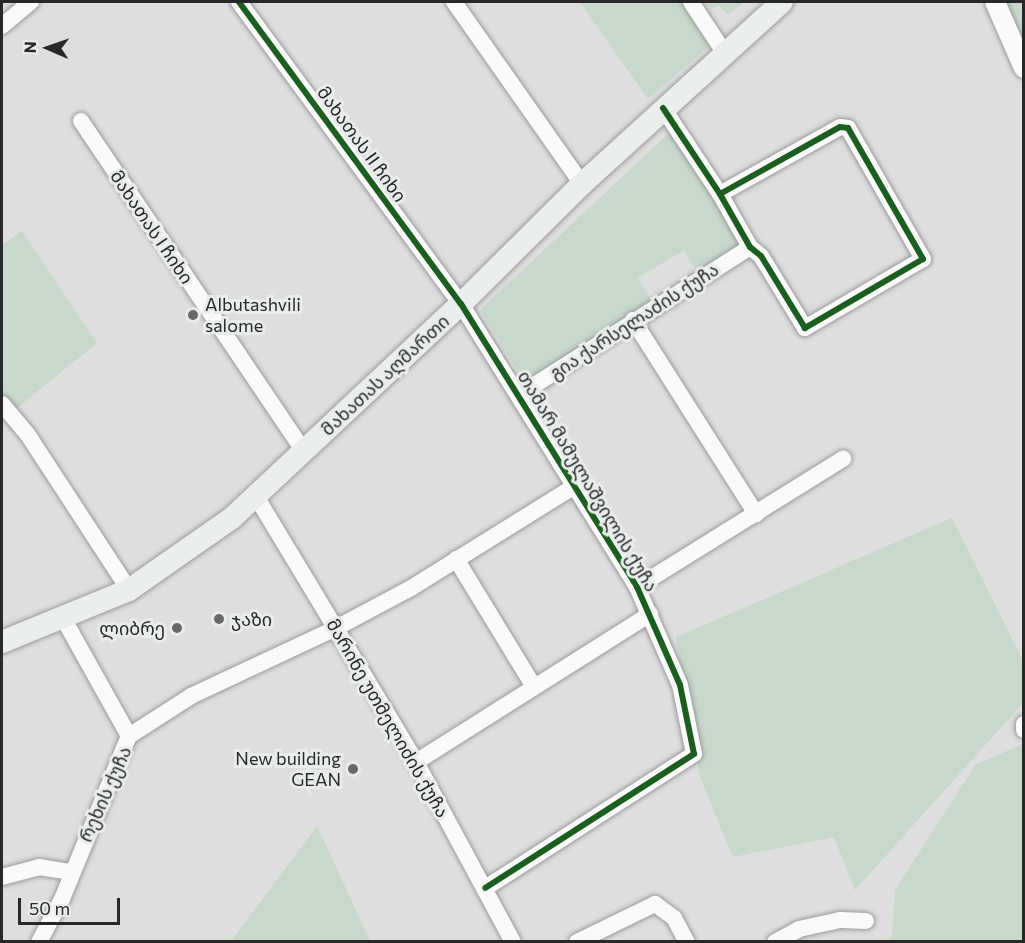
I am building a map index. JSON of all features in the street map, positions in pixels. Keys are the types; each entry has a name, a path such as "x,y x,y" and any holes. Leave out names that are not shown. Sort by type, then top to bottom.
{"main road":[{"name":"მახათას აღმართი","path":"2,642 129,590 257,498 461,304 582,184 724,52 782,2"}],"street":[{"path":"2,26 31,2"},
{"name":"მახათას II ჩიხი","path":"239,2 461,304"},
{"path":"454,2 582,184"},
{"path":"691,2 724,52"},
{"path":"995,2 1023,68"},
{"path":"663,108 720,194 750,247 761,256 805,328 923,259 848,128 840,127 720,194"},
{"name":"მახათას I ჩიხი","path":"81,121 304,452"},
{"name":"გია ქარსელაძის ქუჩა","path":"519,395 750,247"},
{"name":"თამარ მამულაშვილის ქუჩა","path":"461,304 637,587 680,686 694,754 485,888"},
{"path":"633,320 756,514"},
{"path":"2,404 28,435 129,590"},
{"path":"637,587 843,459"},
{"path":"129,736 191,696 336,628 456,559 575,486"},
{"name":"მარინე უთმელიძის ქუჩა","path":"257,498 416,762 513,942"},
{"path":"456,559 534,687"},
{"path":"416,762 650,614"},
{"name":"რეხის ქუჩა","path":"41,941 129,736 63,618"},
{"path":"2,877 39,867 70,872"},
{"path":"577,942 654,904 674,918 687,942"},
{"path":"775,942 799,929 840,920 866,921"}],"green space":[{"path":"580,2 685,2 713,43 648,99"},
{"path":"706,2 744,2 728,15 719,6 711,9"},
{"path":"987,2 1023,2 1023,76"},
{"path":"671,131 743,244 699,275 684,250 638,278 653,304 525,382 480,310"},
{"path":"22,231 97,343 12,412 2,396 2,245"},
{"path":"952,518 1023,661 1023,703 855,890 834,837 733,857 700,777 676,637"},
{"path":"1023,744 1023,941 888,941 892,936 895,890 976,764"},
{"path":"317,826 370,941 231,941"}],"cycle path":[{"path":"239,2 461,304 637,587 680,685 694,754 485,888"},
{"path":"663,108 720,194 840,127 848,128 923,259 805,328 761,256 750,247 720,194"}],"place":[{"name":"Albutashvili salome","path":"193,315"},
{"name":"ჯაზი","path":"219,619"},
{"name":"ლიბრე","path":"177,628"},
{"name":"New building GEAN","path":"353,769"}]}
